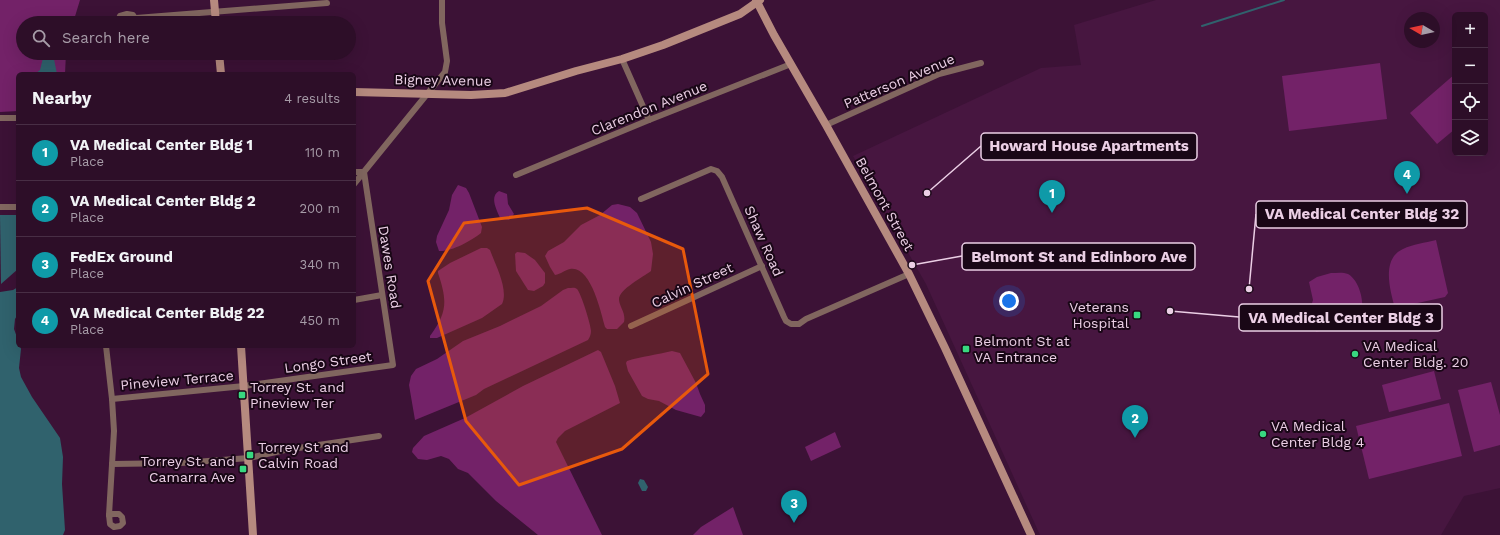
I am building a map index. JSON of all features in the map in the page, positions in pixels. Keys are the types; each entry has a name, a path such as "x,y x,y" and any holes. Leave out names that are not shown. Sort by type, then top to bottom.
{"main road":[{"path":"214,0 215,16"},
{"name":"Bigney Avenue","path":"356,92 471,95 505,93 576,70 622,59 663,45 740,14 757,1"},
{"name":"Belmont Street","path":"757,1 790,64 826,125 909,274 948,354 1030,535"},
{"path":"220,60 221,72"},
{"path":"240,348 254,535"}],"street":[{"path":"356,182 427,93 441,78 446,67 442,23 442,0"},
{"path":"176,16 327,3"},
{"path":"121,16 123,14 130,14 132,16"},
{"path":"622,59 649,120"},
{"name":"Patterson Avenue","path":"826,125 939,74 981,63"},
{"name":"Clarendon Avenue","path":"516,175 790,64"},
{"path":"0,118 16,118"},
{"name":"Shaw Road","path":"641,199 711,169 715,169 722,177 784,317 789,324 799,324 806,319 909,274"},
{"path":"356,172 364,172"},
{"name":"Dawes Road","path":"364,172 393,365"},
{"path":"0,207 16,208"},
{"name":"Calvin Street","path":"631,326 762,266"},
{"path":"356,300 382,295"},
{"path":"106,348 114,431 109,515"},
{"name":"Longo Street","path":"244,386 393,365"},
{"name":"Pineview Terrace","path":"112,399 244,386"},
{"path":"112,464 181,463 248,458 285,450 379,436"}],"highlighted area":[{"path":"587,208 683,249 708,374 622,449 519,485 466,421 428,281 464,223"}],"shaded area":[{"path":"0,0 80,0 75,16 16,16 16,60 66,60 65,72 16,72 16,111 0,112"},
{"path":"1156,0 1500,0 1500,488 1464,496 1441,535 1040,535 926,284 853,156 1041,68 1081,65 1074,25"},
{"path":"42,60 54,60 57,72 38,72 40,70"},
{"path":"1380,63 1387,119 1289,131 1282,76"},
{"path":"1452,77 1452,132 1437,144 1410,113"},
{"path":"458,185 466,188 469,193 482,227 481,233 461,245 449,250 439,251 436,242 437,236 449,210 452,195"},
{"path":"499,191 507,194 508,204 514,214 509,220 500,218 496,208 494,200"},
{"path":"618,204 630,207 637,213 651,242 653,254 651,271 622,292 620,296 619,300 624,316 624,322 617,329 607,329 605,327 594,291 584,274 577,270 570,269 555,275 545,256 548,251 564,242 581,225 600,215 612,205"},
{"path":"0,215 16,215 16,271 1,284"},
{"path":"1436,240 1448,293 1445,297 1395,308 1389,276 1389,267 1392,260 1396,254 1407,247"},
{"path":"481,248 487,248 490,250 498,270 504,292 502,304 482,318 437,338 430,338 440,320 444,306 443,291 438,271 450,263"},
{"path":"517,252 525,253 535,260 545,273 545,283 543,286 534,291 528,290 516,271 515,254"},
{"path":"1331,273 1348,274 1355,281 1362,297 1361,313 1345,316 1338,326 1316,332 1310,310 1313,300 1309,282 1317,277"},
{"path":"16,288 16,317 14,329 16,334 16,348 21,349 19,368 21,377 32,397 60,438 63,457 62,484 65,530 63,535 0,535 0,292"},
{"path":"568,288 576,288 586,309 591,328 590,337 588,340 484,389 476,395 415,420 409,385 411,376 416,369 437,359 463,341 500,326 541,306"},
{"path":"598,350 601,352 615,386 620,403 565,431 556,442 602,535 538,535 496,501 468,473 458,469 449,459 441,456 427,460 418,459 412,452 413,448 424,436 465,418 523,386"},
{"path":"672,351 680,353 696,383 705,405 705,412 701,417 676,410 659,401 642,396 628,371 627,361"},
{"path":"1434,371 1441,399 1389,412 1382,385"},
{"path":"1491,382 1500,415 1500,445 1474,452 1458,390"},
{"path":"1449,403 1462,456 1369,479 1356,426"},
{"path":"835,432 841,447 811,461 805,447"},
{"path":"640,479 644,480 648,487 646,491 642,491 638,483"},
{"path":"733,507 743,535 693,535 701,527"}],"waterway":[{"path":"1202,26 1284,0"}],"place":[{"name":"Howard House Apartments","path":"927,193"},
{"name":"VA Medical Center Bldg 22","path":"1407,194"},
{"name":"VA Medical Center Bldg 1","path":"1052,213"},
{"name":"Belmont St and Edinboro Ave","path":"912,265"},
{"name":"VA Medical Center Bldg 32","path":"1249,289"},
{"name":"VA Medical Center Bldg 3","path":"1170,311"},
{"name":"Veterans Hospital","path":"1137,315"},
{"name":"Belmont St at VA Entrance","path":"966,349"},
{"name":"VA Medical Center Bldg. 20","path":"1355,354"},
{"name":"Torrey St. and Pineview Ter","path":"242,395"},
{"name":"VA Medical Center Bldg 4","path":"1263,434"},
{"name":"VA Medical Center Bldg 2","path":"1135,438"},
{"name":"Torrey St and Calvin Road","path":"250,455"},
{"name":"Torrey St. and Camarra Ave","path":"243,469"},
{"name":"FedEx Ground","path":"794,523"}]}
